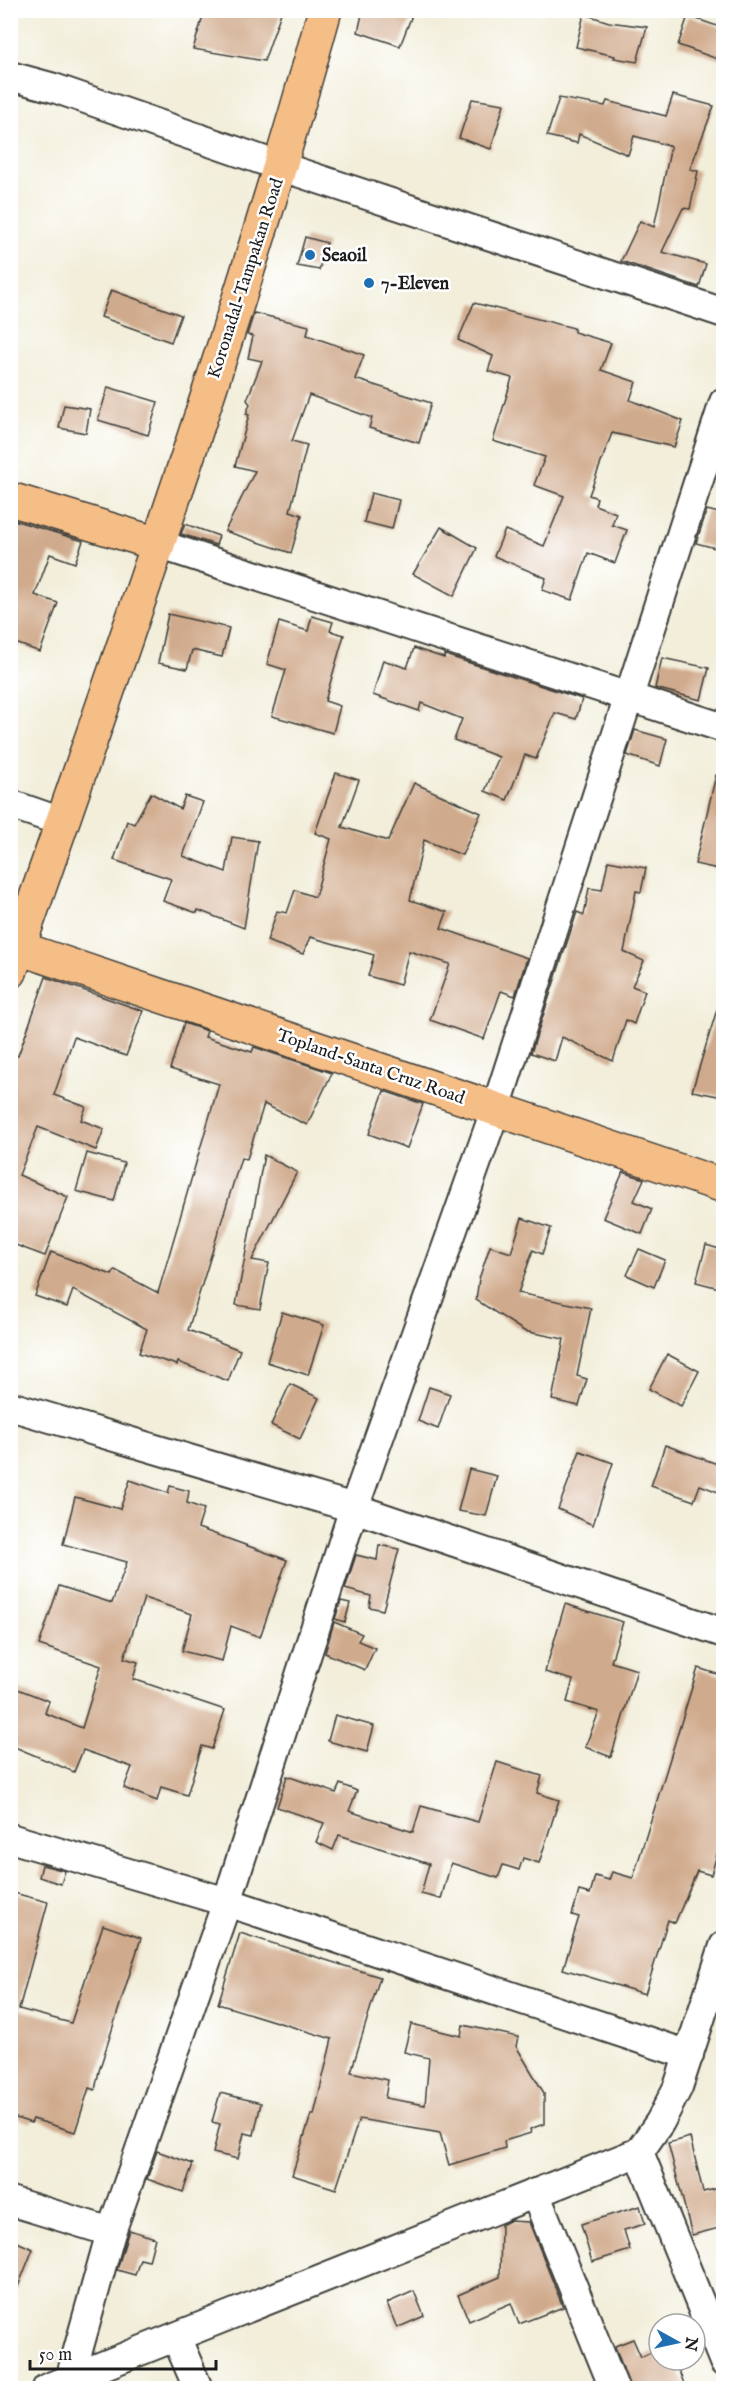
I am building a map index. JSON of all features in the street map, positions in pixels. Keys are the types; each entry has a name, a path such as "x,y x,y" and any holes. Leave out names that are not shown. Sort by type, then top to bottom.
{"main road":[{"name":"Koronadal-Tampakan Road","path":"15,960 158,544 282,167 326,10"},
{"path":"10,499 158,544"},
{"name":"Topland-Santa Cruz Road","path":"15,960 496,1108 723,1186"}],"street":[{"path":"10,76 54,88 282,167 723,313"},
{"path":"59,2384 228,1902 354,1508 496,1108 723,402"},
{"path":"158,544 723,728"},
{"path":"10,804 62,822"},
{"path":"10,1406 354,1508 723,1633"},
{"path":"10,1838 228,1902 689,2055"},
{"path":"59,2384 639,2152 660,2122 678,2087 723,1946"},
{"path":"639,2152 723,2362"},
{"path":"535,2193 614,2388"},
{"path":"10,2201 111,2232"},
{"path":"176,2337 198,2388"}],"building":[{"path":"205,10 282,10 264,61 193,49"},
{"path":"363,10 414,10 400,46 358,32"},
{"path":"584,14 609,22 647,27 637,62 576,47"},
{"path":"688,16 723,28 723,61 678,45"},
{"path":"673,95 714,106 690,169 698,171 690,209 683,208 662,252 706,264 699,287 621,261 640,221 654,227 671,146 634,136 628,155 579,134 577,143 547,136 559,98 605,106 607,101 666,116"},
{"path":"472,99 504,104 491,149 459,138"},
{"path":"305,237 327,243 319,270 297,266"},
{"path":"111,290 181,315 171,342 101,317"},
{"path":"474,303 574,328 574,332 611,343 601,370 636,382 630,400 683,421 674,447 612,433 589,495 597,498 595,505 616,513 612,525 627,530 615,563 588,553 572,600 542,590 546,578 494,556 505,530 544,546 564,496 534,485 545,457 493,441 512,378 488,371 493,356 458,340"},
{"path":"254,313 309,326 307,335 364,355 355,379 431,403 419,443 369,428 372,418 309,395 292,441 307,445 290,511 302,515 291,553 225,531 255,471 235,466 249,415 246,414 250,404 247,400 262,361 248,358 253,336 247,335"},
{"path":"108,387 158,402 148,435 98,420"},
{"path":"64,405 90,409 86,433 59,428"},
{"path":"371,493 399,500 392,529 364,522"},
{"path":"707,510 723,514 723,550 696,543"},
{"path":"10,519 83,541 75,563 50,554 35,595 58,603 40,652 10,641"},
{"path":"185,524 219,536 216,545 181,534"},
{"path":"441,527 477,548 454,596 413,574"},
{"path":"168,614 229,628 222,657 192,650 187,669 158,663"},
{"path":"312,616 333,622 330,631 344,635 325,701 340,706 333,733 272,716 286,670 267,664 279,622 308,631"},
{"path":"414,648 444,658 445,655 582,699 576,719 555,713 536,759 525,755 507,800 485,791 499,757 454,740 462,719 421,703 419,711 373,695 383,660 407,668"},
{"path":"662,658 709,668 701,700 655,688"},
{"path":"635,730 667,739 660,766 627,755"},
{"path":"336,773 359,780 342,827 388,841 414,783 481,813 462,855 424,840 410,900 447,912 441,928 527,958 515,996 501,991 484,1039 430,1020 450,964 409,951 400,985 368,976 374,955 310,937 303,954 267,941 277,911 287,913 295,890 315,897 331,839 315,833"},
{"path":"716,775 723,776 723,870 695,864"},
{"path":"151,793 180,809 185,796 203,802 183,856 226,872 232,837 258,841 244,928 198,910 197,913 163,901 171,879 114,860 127,821 134,824"},
{"path":"608,861 646,868 641,892 636,891 624,952 644,961 632,986 645,991 634,1024 626,1020 613,1061 562,1037 555,1061 531,1053 577,912 584,915 589,888 602,890"},
{"path":"46,977 143,1011 126,1056 74,1037 54,1095 86,1107 81,1120 104,1129 96,1150 38,1127 19,1175 68,1197 45,1256 10,1243 10,1053 18,1056"},
{"path":"719,1003 723,1004 723,1097 692,1091"},
{"path":"184,1023 207,1031 205,1037 252,1052 254,1047 332,1073 307,1125 264,1104 247,1159 241,1158 188,1330 240,1350 228,1381 178,1362 177,1365 139,1353 147,1329 73,1290 67,1307 35,1296 51,1252 112,1275 115,1270 158,1293 219,1084 170,1069"},
{"path":"384,1091 423,1104 407,1148 369,1134"},
{"path":"87,1153 124,1163 114,1201 76,1191"},
{"path":"264,1155 297,1172 252,1260 269,1263 260,1309 236,1305"},
{"path":"623,1172 644,1179 634,1201 652,1209 642,1234 603,1218"},
{"path":"522,1218 551,1228 542,1254 533,1250 518,1293 591,1308 577,1376 587,1379 579,1406 552,1400 564,1339 524,1331 476,1300 479,1279 490,1246 511,1253"},
{"path":"706,1245 723,1250 723,1289 696,1282"},
{"path":"639,1249 665,1260 654,1287 627,1275"},
{"path":"282,1312 324,1325 308,1375 267,1362"},
{"path":"667,1354 699,1371 681,1406 649,1389"},
{"path":"290,1384 319,1398 300,1439 271,1425"},
{"path":"429,1387 450,1394 438,1429 418,1421"},
{"path":"665,1445 723,1466 723,1494 700,1485 694,1501 651,1486"},
{"path":"580,1451 613,1463 593,1525 558,1509"},
{"path":"469,1469 497,1476 486,1516 458,1511"},
{"path":"130,1480 168,1493 170,1486 189,1491 187,1503 204,1509 198,1528 287,1560 260,1637 231,1626 222,1661 182,1651 192,1614 144,1598 124,1658 138,1662 133,1679 225,1710 212,1749 202,1746 187,1795 161,1787 157,1801 124,1788 132,1767 83,1750 74,1772 10,1745 10,1686 49,1701 45,1713 82,1728 101,1666 39,1645 59,1586 112,1603 127,1562 63,1544 75,1497 120,1509"},
{"path":"379,1545 399,1549 383,1610 369,1607 371,1596 345,1589 356,1555 377,1560"},
{"path":"341,1601 350,1603 345,1622 335,1619"},
{"path":"565,1604 623,1622 611,1662 637,1670 611,1757 585,1747 599,1712 567,1702 573,1680 545,1672"},
{"path":"334,1622 362,1634 358,1641 375,1648 365,1670 325,1653"},
{"path":"698,1668 723,1676 723,1834 711,1875 697,1871 675,1923 668,1920 645,1994 563,1969 579,1917 572,1915 579,1891 590,1894 595,1876 609,1880 612,1872 633,1878"},
{"path":"335,1715 374,1726 367,1752 328,1741"},
{"path":"497,1762 542,1776 537,1793 559,1800 539,1863 523,1858 519,1870 503,1865 498,1878 451,1863 441,1899 421,1894 429,1864 339,1835 333,1850 316,1842 324,1823 277,1807 287,1776 336,1793 340,1784 357,1791 349,1811 413,1832 421,1806 478,1822"},
{"path":"42,1865 65,1871 61,1884 39,1877"},
{"path":"10,1892 48,1902 19,2009 71,2023 103,1925 141,1938 95,2090 89,2088 75,2132 33,2119 31,2123 10,2116"},
{"path":"240,1933 380,1977 351,2072 388,2080 385,2098 425,2105 429,2058 404,2052 411,2024 461,2036 463,2025 518,2037 516,2046 544,2093 544,2124 530,2129 531,2133 504,2141 505,2148 449,2165 440,2133 359,2119 336,2189 292,2175 311,2115 314,2115 332,2039 218,2004"},
{"path":"220,2093 261,2103 254,2135 244,2133 238,2159 213,2153 220,2124 212,2122"},
{"path":"690,2137 703,2192 723,2187 723,2227 692,2235 668,2143"},
{"path":"157,2151 193,2164 183,2192 147,2179"},
{"path":"640,2206 645,2224 624,2230 630,2250 592,2262 581,2224"},
{"path":"509,2221 529,2222 563,2307 519,2324 511,2303 469,2321 458,2295 500,2277 501,2225"},
{"path":"129,2230 155,2238 149,2261 140,2259 135,2275 117,2270"},
{"path":"10,2239 33,2249 11,2304 10,2304"},
{"path":"414,2291 424,2316 397,2328 387,2303"},
{"path":"633,2339 641,2357 647,2354 647,2372 679,2372 686,2388 630,2388 615,2346"}],"place":[{"name":"Seaoil","path":"310,255"},
{"name":"7-Eleven","path":"369,283"}]}
